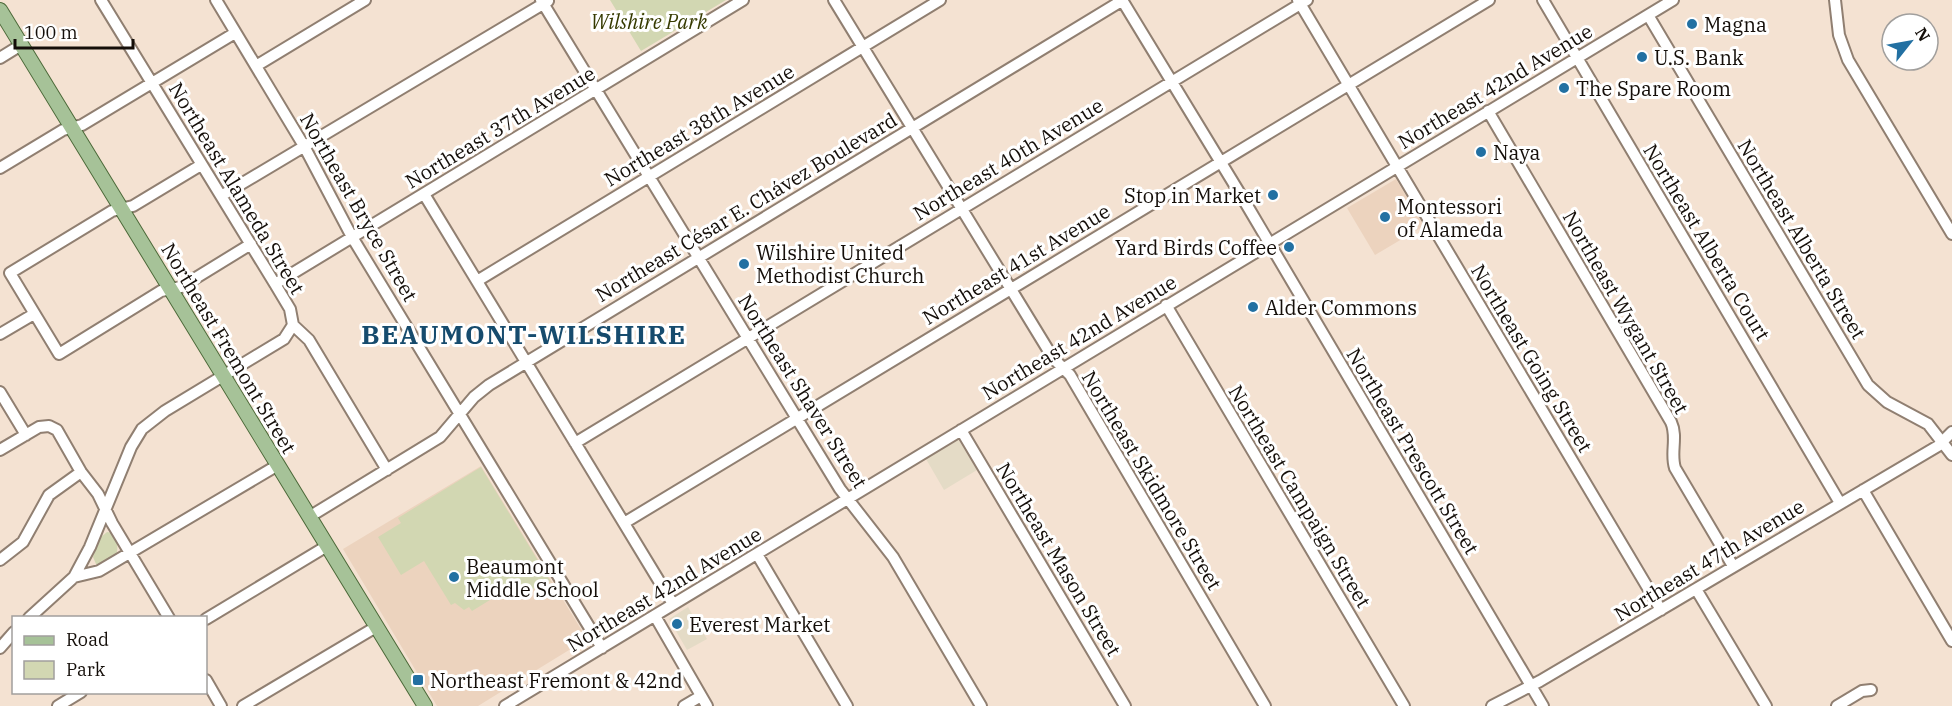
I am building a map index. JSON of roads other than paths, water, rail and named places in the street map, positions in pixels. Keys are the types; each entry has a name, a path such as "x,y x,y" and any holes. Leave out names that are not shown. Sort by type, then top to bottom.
{"main road":[{"name":"Northeast Fremont Street","path":"0,10 425,706"}],"street":[{"name":"Northeast Alameda Street","path":"31,616 74,577 106,510 131,447 142,429 165,411 284,339 293,325 290,309 101,0"},
{"name":"Northeast Bryce Street","path":"216,0 304,146 352,237 602,648"},
{"path":"256,66 365,0"},
{"name":"Northeast 37th Avenue","path":"275,284 743,0"},
{"name":"Northeast Skidmore Street","path":"834,0 1053,358 1078,389 1265,706"},
{"name":"Northeast 38th Avenue","path":"477,281 940,0"},
{"name":"Northeast Prescott Street","path":"1122,0 1221,161 1543,706"},
{"name":"Northeast César E. Chávez Boulevard","path":"309,517 440,436 482,390 526,362 1122,0"},
{"name":"Northeast 41st Avenue","path":"624,523 1490,0"},
{"name":"Northeast Alberta Court","path":"1543,0 1840,503"},
{"name":"Northeast 42nd Avenue","path":"505,706 1673,0"},
{"path":"1835,0 1839,35 1848,60 1952,234"},
{"path":"221,196 544,1"},
{"name":"Northeast Shaver Street","path":"544,1 796,419 840,489 892,557 981,706"},
{"name":"Northeast Going Street","path":"1302,1 1397,166 1661,610"},
{"name":"Northeast 40th Avenue","path":"575,443 1302,1"},
{"name":"Northeast Alberta Street","path":"1648,15 1868,385 1887,402 1928,424 1952,455"},
{"path":"0,168 63,130 82,125 235,33"},
{"path":"0,58 21,45"},
{"name":"Northeast Wygant Street","path":"1488,111 1671,422 1675,435 1672,454 1675,468 1733,566"},
{"path":"201,165 133,206 112,211 10,273 34,314 59,354 161,291 181,288 250,244"},
{"path":"424,194 674,604"},
{"name":"Northeast Campaign Street","path":"1166,305 1404,706"},
{"path":"0,334 34,314"},
{"path":"293,325 309,340 387,470"},
{"path":"0,392 26,435"},
{"path":"0,450 43,425 54,428 81,471 95,488 168,616"},
{"name":"Northeast Mason Street","path":"961,430 1125,706"},
{"name":"Northeast 47th Avenue","path":"1492,706 1661,610 1863,490 1943,441 1952,432"},
{"path":"74,577 93,574 278,465"},
{"path":"0,560 23,542 49,495 60,484 81,471"},
{"path":"1863,490 1952,641"},
{"path":"207,617 327,546"},
{"path":"757,554 847,706"},
{"path":"1696,589 1766,706"},
{"path":"655,615 704,701 684,706"},
{"path":"243,706 376,627"},
{"path":"0,648 12,634"},
{"path":"207,682 221,706"},
{"path":"1837,706 1862,691 1871,690"},
{"path":"58,706 79,694"}],"place":[{"name":"Magna","path":"1692,24"},
{"name":"U.S. Bank","path":"1642,57"},
{"name":"The Spare Room","path":"1564,88"},
{"name":"Naya","path":"1481,152"},
{"name":"Stop in Market","path":"1273,195"},
{"name":"Montessori of Alameda","path":"1385,217"},
{"name":"Yard Birds Coffee","path":"1289,247"},
{"name":"Wilshire United Methodist Church","path":"744,264"},
{"name":"Alder Commons","path":"1253,307"},
{"name":"Beaumont Middle School","path":"454,577"},
{"name":"Everest Market","path":"677,624"},
{"name":"Northeast Fremont & 42nd","path":"418,680"}],"district":[{"name":"BEAUMONT-WILSHIRE","path":"524,334"}],"park label":[{"name":"Wilshire Park","path":"649,21"}]}
